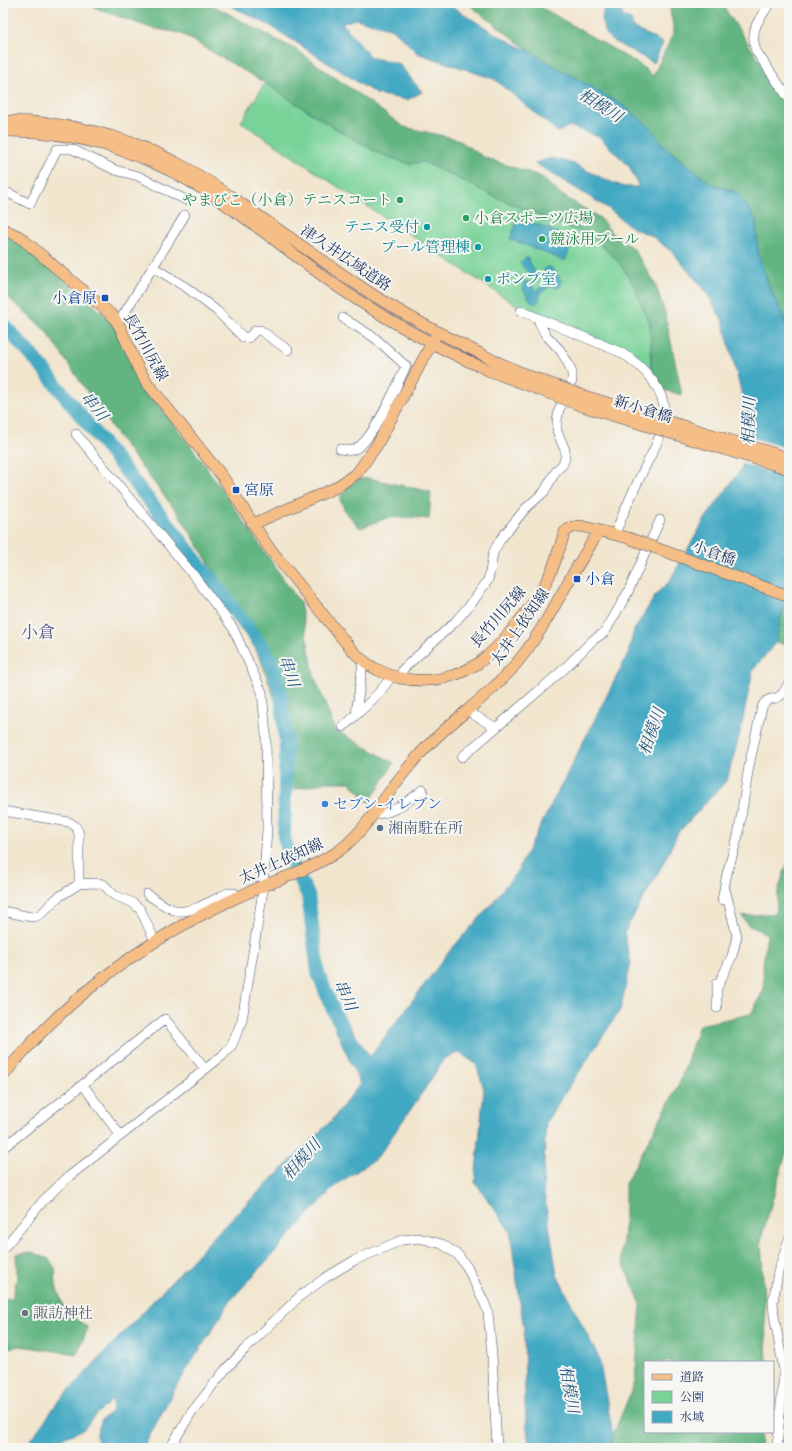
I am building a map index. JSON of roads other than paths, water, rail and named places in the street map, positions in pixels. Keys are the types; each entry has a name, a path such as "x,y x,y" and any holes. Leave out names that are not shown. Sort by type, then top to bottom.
{"main road":[{"name":"津久井広域道路","path":"3,121 42,123 83,129 130,142 163,156 210,182 360,286 492,366"},
{"name":"津久井広域道路","path":"3,131 45,133 81,139 132,153 165,168 196,185 227,206 357,300 432,343 492,366"},
{"name":"長竹川尻線","path":"3,229 20,237 34,248 104,308 117,322 131,355 148,384 226,481 267,545 346,643 363,661 375,669 395,677 414,680 438,679 458,673 479,662 498,644 537,596 552,569 566,532 574,526 582,526 628,538"},
{"path":"253,524 326,492 350,478 357,472 370,456 388,413 432,343 437,332"},
{"name":"新小倉橋","path":"492,366 529,376 581,395 789,458"},
{"name":"新小倉橋","path":"492,366 580,405 789,469"},
{"name":"太井上依知線","path":"3,1076 17,1058 42,1032 85,992 155,941 199,916 265,885 310,867 339,851 350,842 374,814 406,770 428,744 502,679 522,656 559,599 571,576 599,531"},
{"name":"小倉橋","path":"628,538 789,596"}],"street":[{"path":"771,3 756,26 754,32 754,43 756,51 789,99"},
{"path":"3,192 30,204 57,149 72,149 115,170 138,176 186,200"},
{"path":"117,322 186,215"},
{"path":"153,267 187,288 211,306 243,337 248,338 256,330 260,330 288,350"},
{"path":"521,311 620,352 640,365 661,396 664,409 664,423 657,442 626,507 615,534"},
{"path":"340,448 348,451 356,449 368,438 388,413 406,366 375,338 343,318"},
{"path":"343,727 384,686 455,622 474,600 488,580 493,553 500,540 522,512 544,492 556,471 563,464 565,450 557,431 557,421 559,410 572,381 572,373 560,350 540,327 537,318"},
{"path":"664,423 671,430"},
{"path":"3,1249 43,1201 67,1178 222,1056 232,1045 242,1020 265,885 266,736 262,692 252,668 233,628 195,577 76,434"},
{"path":"462,757 563,670 593,640 605,632 628,592 660,520"},
{"path":"356,714 363,661"},
{"path":"722,900 724,886 738,836 749,766 762,707 764,702 769,699 779,697 786,689 789,682"},
{"path":"468,709 474,715 496,727"},
{"path":"374,814 380,814 396,808 423,790"},
{"path":"3,811 69,822 75,825 80,835 79,884"},
{"path":"3,911 34,917 40,914 57,898 79,884 95,882 103,884 114,895 138,905 155,941"},
{"path":"717,988 732,956 737,936 724,886"},
{"path":"147,894 169,908 177,910 192,909 228,893 234,893 239,897"},
{"path":"717,977 717,1008"},
{"path":"3,1148 165,1019 205,1069"},
{"path":"83,1085 120,1135"},
{"path":"170,1448 191,1413 225,1370 300,1296 325,1278 355,1260 402,1240 419,1238 442,1244 458,1256 467,1267 485,1304 488,1313 492,1355 496,1448"},
{"path":"777,1448 784,1371 773,1302 778,1272 789,1239"}],"water":[{"name":"相模川","path":"225,3 446,3 494,33 624,106 649,126 665,147 710,183 738,193 756,220 758,254 772,294 783,314 786,327 789,332 789,485 786,496 789,513 789,591 781,617 776,642 753,670 740,733 727,780 678,833 662,866 624,933 631,963 620,1010 546,1122 543,1187 557,1275 599,1358 613,1435 610,1448 529,1448 525,1405 524,1330 510,1231 475,1182 484,1089 476,1064 460,1053 444,1058 433,1077 377,1158 336,1185 230,1301 173,1392 143,1448 100,1448 96,1436 102,1419 112,1411 113,1399 95,1415 84,1429 53,1442 48,1448 25,1448 58,1402 224,1226 332,1120 360,1084 329,1014 338,1009 370,1057 448,953 490,906 518,870 628,654 634,630 657,593 669,582 705,519 742,468 746,430 741,391 723,321 704,289 672,252 652,236 631,227 609,209 535,163 552,158 574,164 624,187 639,187 629,166 599,137 569,126 558,132 494,79 417,53 393,29 356,19 342,23 370,57 399,64 422,92 407,100 376,94 269,25"},
{"path":"608,3 622,10 622,16 632,21 632,27 663,43 654,63 611,40 603,27 602,22 603,12"},
{"name":"競泳用プール","path":"519,217 573,239 565,261 510,239"},
{"path":"525,258 528,258 535,273 531,276 520,263"},
{"path":"545,268 552,268 562,281 561,286 556,289 552,285 539,294 540,300 538,302 533,303 524,290 524,282 529,282 536,291 549,282 544,273"}],"waterway":[{"name":"串川","path":"3,324 40,365 172,529 264,649 273,667 281,695 286,744 284,837 293,866 308,895 318,973 334,1012 343,1028"}],"place":[{"name":"やまびこ（小倉）テニスコート","path":"400,200"},
{"name":"小倉スポーツ広場","path":"466,218"},
{"name":"テニス受付","path":"427,227"},
{"name":"競泳用プール","path":"542,239"},
{"name":"プール管理棟","path":"478,247"},
{"name":"ポンプ室","path":"488,279"},
{"name":"小倉原","path":"105,298"},
{"name":"宮原","path":"236,490"},
{"name":"小倉","path":"577,579"},
{"name":"セブン-イレブン","path":"325,804"},
{"name":"湘南駐在所","path":"380,828"},
{"name":"諏訪神社","path":"25,1313"}],"district":[{"name":"小倉","path":"38,632"}]}
